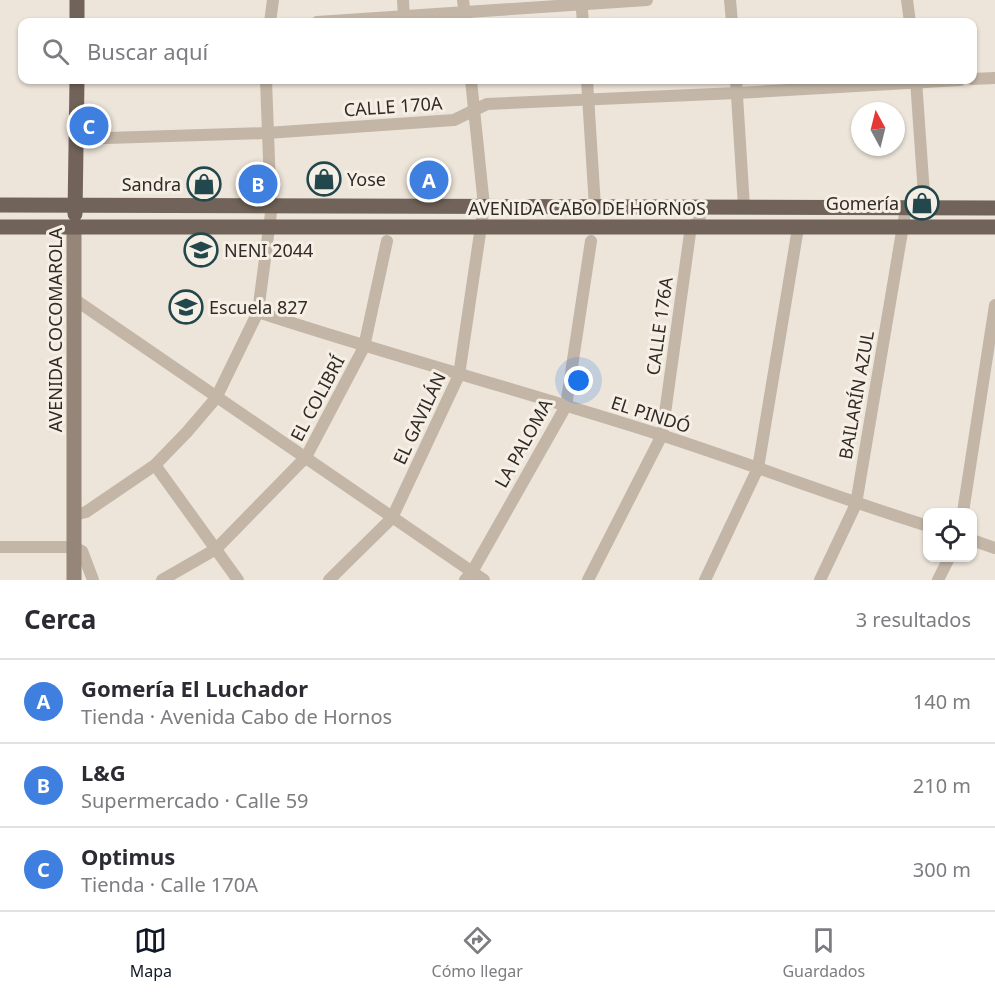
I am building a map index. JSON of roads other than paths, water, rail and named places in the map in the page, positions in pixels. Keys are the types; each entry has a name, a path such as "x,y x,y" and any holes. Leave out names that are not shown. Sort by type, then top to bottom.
{"main road":[{"path":"77,0 77,18"},
{"name":"AVENIDA COCOMAROLA","path":"74,580 74,226 77,84"},
{"name":"AVENIDA CABO DE HORNOS","path":"0,205 995,208"},
{"name":"AVENIDA CABO DE HORNOS","path":"0,226 995,227"}],"street":[{"path":"271,18 273,0"},
{"path":"403,0 404,18 581,2 647,0"},
{"path":"730,0 732,18"},
{"path":"907,0 909,18"},
{"path":"581,2 583,18"},
{"path":"977,79 995,78"},
{"path":"74,515 86,512 155,465 187,432 216,398 258,312 270,206 266,84"},
{"name":"EL GAVILÁN","path":"329,580 392,518 459,375 484,206 471,84"},
{"path":"587,84 595,207"},
{"path":"736,84 744,207"},
{"name":"CALLE 170A","path":"76,139 267,133 454,120 487,104 737,93 871,84"},
{"path":"916,84 925,209"},
{"name":"CALLE 176A","path":"588,580 662,435 691,226 699,222 701,207"},
{"name":"BAILARÍN AZUL","path":"820,580 856,504 906,208"},
{"path":"705,580 758,468 798,228"},
{"name":"EL COLIBRÍ","path":"162,580 216,549 306,457 364,347 387,241"},
{"name":"LA PALOMA","path":"469,576 566,406 591,241"},
{"path":"74,299 216,398 306,457 469,576 484,580"},
{"path":"964,508 995,305"},
{"name":"EL PINDÓ","path":"258,312 364,347 662,435 856,504 923,525"},
{"path":"155,465 238,580"},
{"path":"977,542 995,548"},
{"path":"0,547 74,548 82,551 93,580"},
{"path":"938,580 947,562"}],"place":[{"name":"Optimus","path":"89,126"},
{"name":"Yose","path":"324,179"},
{"name":"Gomería El Luchador","path":"429,180"},
{"name":"Sandra","path":"204,184"},
{"name":"L&G","path":"258,184"},
{"name":"Gomería","path":"922,203"},
{"name":"NENI 2044","path":"201,250"},
{"name":"Escuela 827","path":"186,307"}]}
